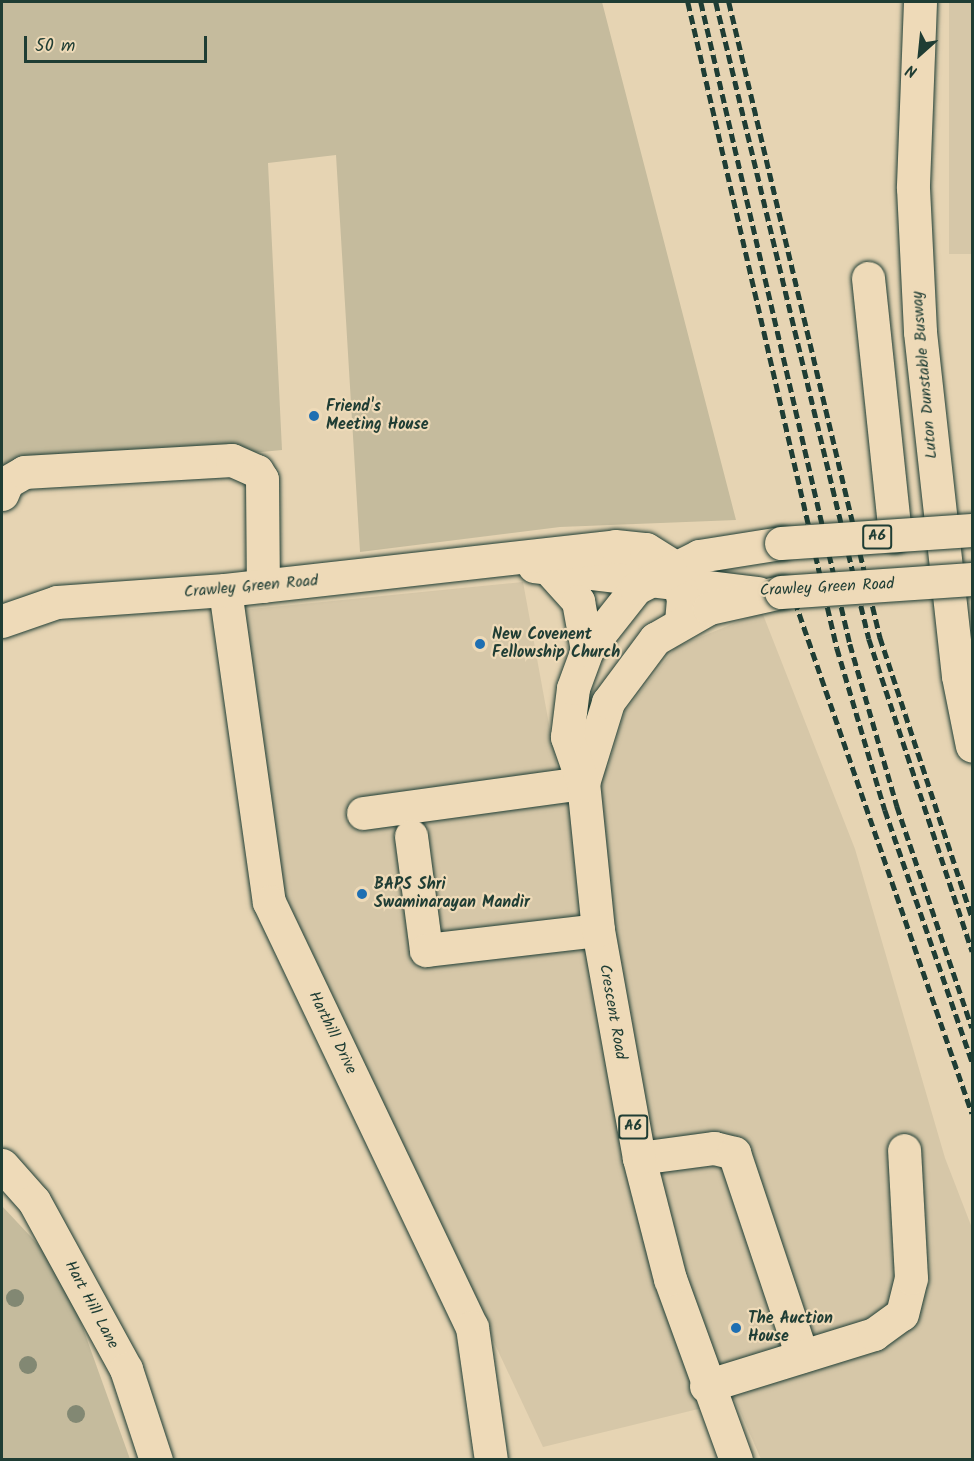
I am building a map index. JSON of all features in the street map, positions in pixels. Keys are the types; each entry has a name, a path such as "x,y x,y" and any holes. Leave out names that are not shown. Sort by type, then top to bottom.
{"main road":[{"name":"Luton Dunstable Busway","path":"920,2 913,188 920,333 956,664 972,746"},
{"path":"868,278 894,536"},
{"path":"2,494 7,482 24,472 232,460 257,471 262,479 263,586"},
{"name":"A6","path":"587,650 616,607 645,582 677,575 725,549 972,530"},
{"name":"Crawley Green Road","path":"2,621 57,602 225,590 615,546 646,549 677,575 769,592 972,579"},
{"name":"Crawley Green Road","path":"503,560 645,582"},
{"path":"548,568 578,601 587,650"},
{"path":"677,575 681,620"},
{"name":"Harthill Drive","path":"225,590 269,902 472,1327 491,1460"},
{"name":"A6","path":"583,783 616,686 640,654 681,620 769,592"},
{"name":"Crescent Road","path":"587,650 573,688 567,737 583,783 598,930 639,1158 670,1279 706,1386 736,1460"},
{"path":"363,813 583,783"},
{"path":"411,836 426,950 598,930"},
{"path":"639,1158 714,1148 734,1152 802,1356"},
{"path":"706,1386 874,1334 902,1314 911,1278 904,1150"},
{"name":"Hart Hill Lane","path":"2,1165 34,1202 114,1348 156,1460"}],"shaded area":[{"path":"2,2 602,2 736,520 560,527 360,552 336,155 268,163 282,450 2,477"},
{"path":"949,2 972,2 972,254 949,254"},
{"path":"523,582 557,768 608,767 625,711 676,647 762,612 855,849 945,1158 972,1228 972,1459 761,1459 735,1400 543,1447 285,895 242,610"},
{"path":"2,1206 62,1270 130,1459 2,1459"}],"railway":[{"path":"688,2 837,648 885,810 972,1061"},
{"path":"701,2 850,644 897,806 972,1028"},
{"path":"716,2 869,639 972,951"},
{"path":"729,2 880,637 972,916"},
{"path":"795,601 972,1113"}],"place":[{"name":"Friend's Meeting House","path":"314,416"},
{"name":"New Covenent Fellowship Church","path":"480,644"},
{"name":"BAPS Shri Swaminarayan Mandir","path":"362,894"},
{"name":"The Auction House","path":"736,1328"}]}
